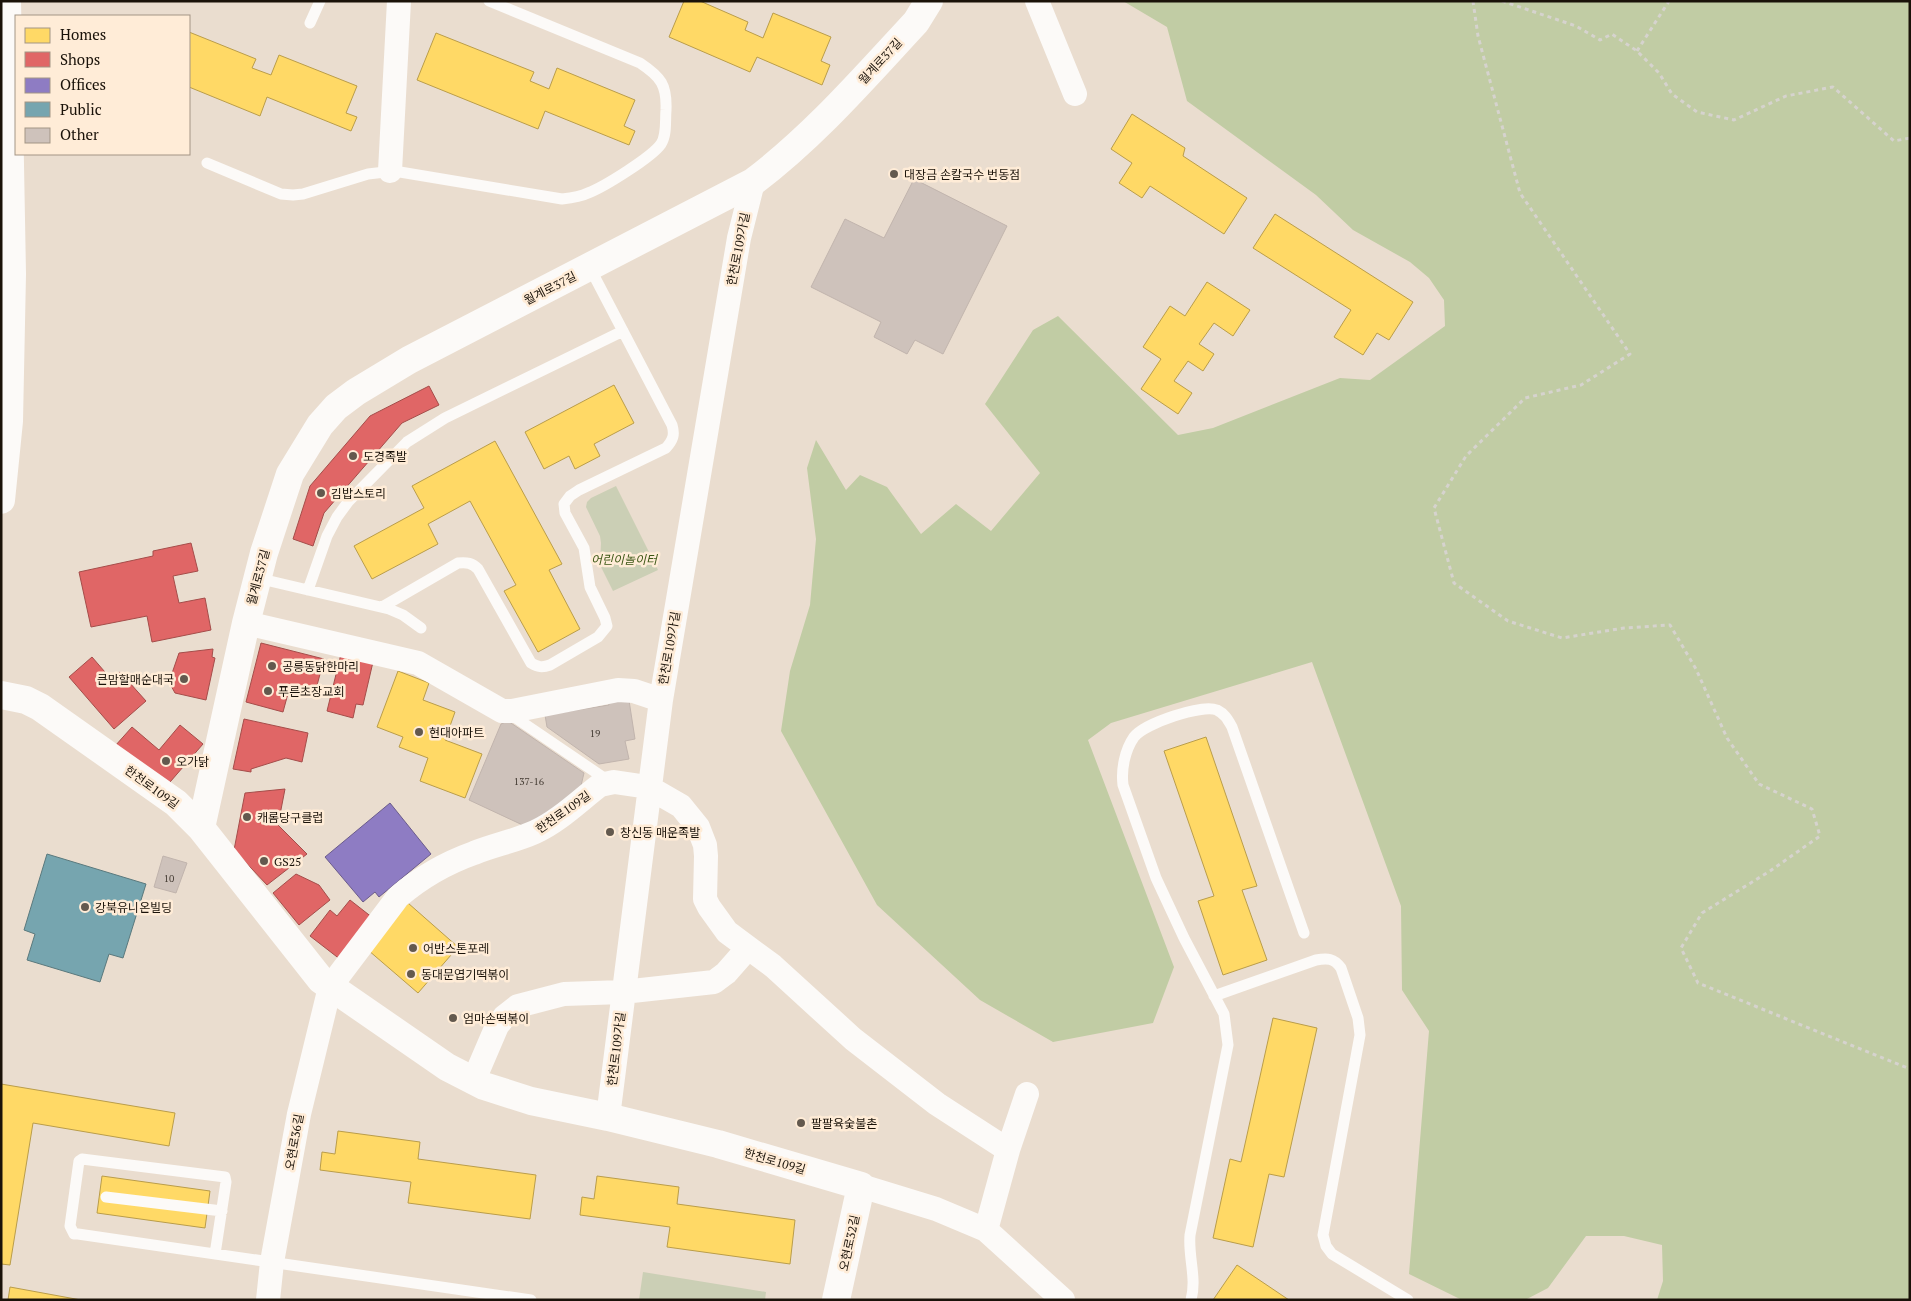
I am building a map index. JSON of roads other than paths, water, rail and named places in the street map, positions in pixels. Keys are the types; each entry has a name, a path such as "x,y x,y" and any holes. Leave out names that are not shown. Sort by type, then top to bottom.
{"street":[{"path":"1,500 9,421 12,274 7,1"},
{"path":"390,171 400,1"},
{"name":"월계로37길","path":"200,828 257,578 290,474 320,425 336,407 356,392 410,360 753,182 811,134 916,22 929,1"},
{"path":"1037,1 1075,94"},
{"name":"한천로109가길","path":"608,1117 660,700 739,238 753,182"},
{"path":"246,623 418,663 492,707 507,712 618,690 634,691 660,700"},
{"name":"한천로109길","path":"1,695 26,700 40,707 176,803 200,828 311,970 330,987 424,1053 473,1082 531,1101 608,1117 718,1144 936,1209 986,1230 1063,1300"},
{"path":"610,782 648,787 681,806 698,827 702,836 706,856 705,899 728,932 773,966 853,1039 937,1104 1008,1150"},
{"name":"한천로109길","path":"330,987 398,897 409,888 447,864 473,853 536,832 600,785 610,782"},
{"path":"473,1082 497,1026 504,1017 518,1006 564,994 623,992 714,982 726,973 748,948"},
{"name":"오현로36길","path":"268,1300 272,1262 299,1114 330,987"},
{"path":"986,1230 1008,1150 1027,1094"},
{"name":"오현로32길","path":"836,1300 861,1186"}],"lane":[{"path":"310,23 320,1"},
{"path":"207,163 281,194 293,196 368,174 390,171 562,199 575,197 599,188 654,152 662,142 665,130 666,94 662,83 652,71 640,63 489,1"},
{"path":"382,607 458,563 466,562 478,569 531,663 536,666 544,667 550,665 598,637 607,626 590,587 584,548 565,513 564,504 570,496 579,490 666,448 672,442 674,434 672,425 590,268"},
{"path":"308,590 327,536 337,517 348,502 407,442 445,418 624,331"},
{"path":"257,578 382,607 403,615 421,628"},
{"path":"1191,1300 1194,1283 1189,1249 1190,1235 1228,1045 1224,1014 1184,938 1156,878 1122,785 1124,760 1132,742 1140,732 1155,724 1195,710 1206,708 1224,714 1232,727 1304,933"},
{"path":"507,712 610,782"},
{"path":"1214,996 1316,960 1331,959 1337,962 1341,968 1358,1018 1360,1035 1323,1236 1326,1246 1332,1254 1408,1300"},
{"path":"215,1254 227,1180 222,1176 79,1160 70,1226 74,1234 532,1300"},
{"path":"106,1197 222,1211"}],"place":[{"name":"대장금 손칼국수 번동점","path":"894,174"},
{"name":"도경족발","path":"353,456"},
{"name":"김밥스토리","path":"321,493"},
{"name":"공릉동닭한마리","path":"272,666"},
{"name":"큰맘할매순대국","path":"184,679"},
{"name":"푸른초장교회","path":"268,691"},
{"name":"현대아파트","path":"419,732"},
{"name":"오가닭","path":"166,761"},
{"name":"캐롬당구클럽","path":"247,817"},
{"name":"창신동 매운족발","path":"610,832"},
{"name":"GS25","path":"264,861"},
{"name":"강북유니온빌딩","path":"85,907"},
{"name":"어반스톤포레","path":"413,948"},
{"name":"동대문엽기떡볶이","path":"411,974"},
{"name":"엄마손떡볶이","path":"453,1018"},
{"name":"팔팔육숯불촌","path":"801,1123"}],"park label":[{"name":"어린이놀이터","path":"624,559"}]}
